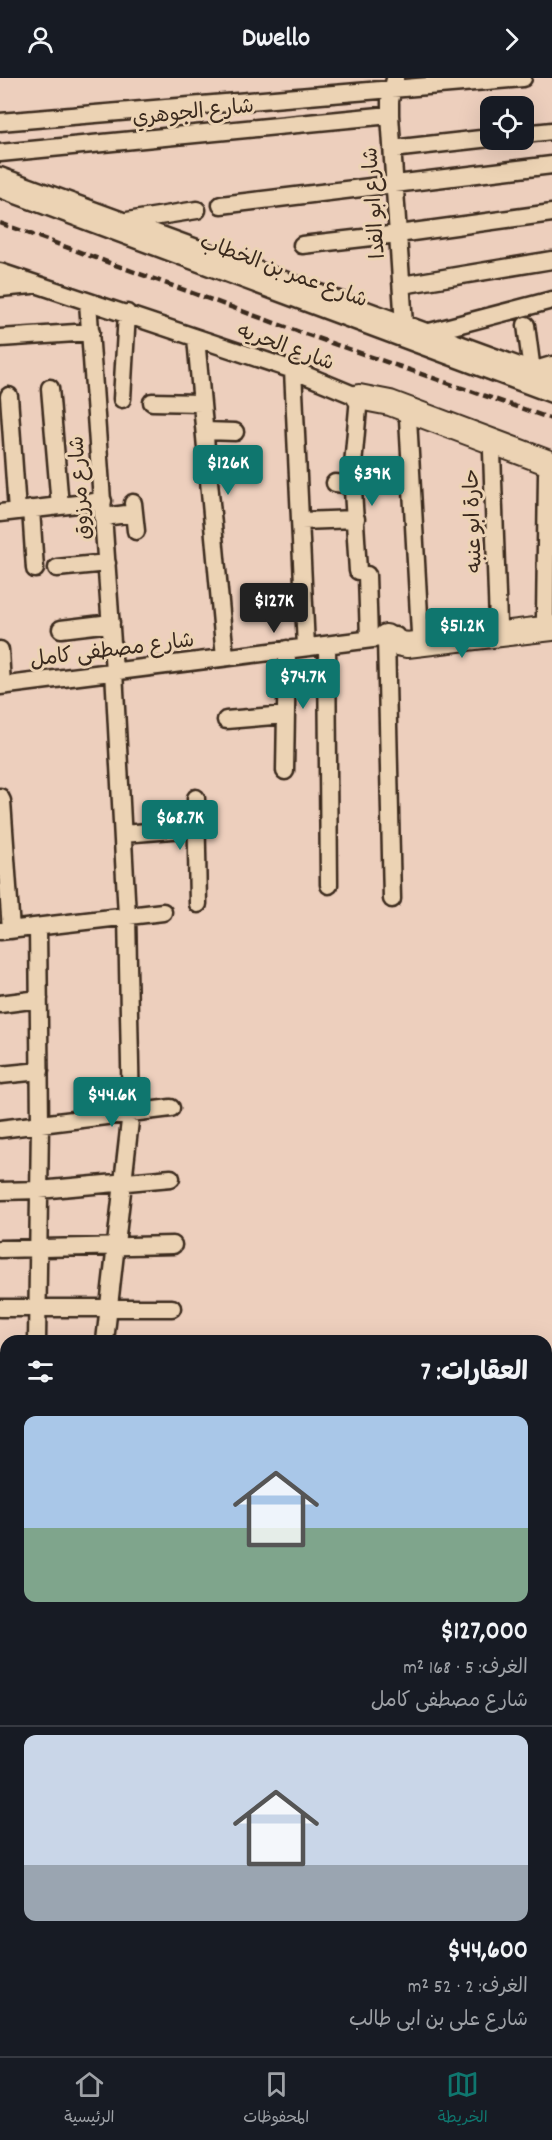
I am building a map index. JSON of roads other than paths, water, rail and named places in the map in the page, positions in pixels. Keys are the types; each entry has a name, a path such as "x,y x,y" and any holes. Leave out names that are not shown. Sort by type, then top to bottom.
{"street":[{"path":"0,122 394,83 523,78"},
{"name":"شارع ابو الفدا","path":"394,83 390,115 404,325"},
{"name":"شارع الجوهري","path":"0,153 390,115"},
{"path":"534,133 552,131"},
{"path":"392,149 480,139"},
{"path":"221,205 552,165"},
{"name":"شارع عمر بن الخطاب","path":"0,177 552,378"},
{"name":"شارع عمر بن الخطاب","path":"0,177 552,394"},
{"path":"124,222 197,210"},
{"path":"302,245 552,213"},
{"path":"402,285 552,260"},
{"name":"شارع الحريه","path":"0,272 293,370 492,452 550,471"},
{"path":"0,288 37,285"},
{"path":"426,333 552,300"},
{"name":"شارع مرزوق","path":"88,302 111,623 123,834 131,1112 106,1335"},
{"path":"122,399 127,314"},
{"path":"526,325 532,371 552,365"},
{"path":"0,338 91,332"},
{"path":"196,338 225,657"},
{"path":"293,370 301,520 312,605 306,647"},
{"path":"50,388 60,506"},
{"path":"9,396 16,511 35,569"},
{"path":"353,465 359,398 390,403 550,471 550,621 407,645 377,638"},
{"path":"152,402 202,403"},
{"path":"408,418 420,633"},
{"path":"205,431 235,432"},
{"name":"حارة ابو عنبه","path":"492,452 498,623"},
{"path":"335,483 345,484 354,490 362,573 377,638 392,899"},
{"path":"16,511 60,506 103,509 133,508 136,531"},
{"path":"301,520 356,519"},
{"path":"57,568 107,563"},
{"name":"شارع مصطفى كامل","path":"1,686 498,623 550,621"},
{"path":"61,629 111,623"},
{"path":"327,645 329,885"},
{"path":"285,771 287,649"},
{"path":"0,650 1,686"},
{"path":"226,720 285,715"},
{"path":"0,797 2,801 5,931 163,912"},
{"path":"196,798 198,904"},
{"path":"123,834 197,828"},
{"path":"37,1335 40,1124 38,927"},
{"path":"0,1004 39,999"},
{"path":"0,1076 40,1071"},
{"path":"0,1129 171,1108"},
{"path":"0,1191 39,1190 171,1178"},
{"path":"0,1250 173,1245"},
{"path":"0,1308 172,1308"}],"railway":[{"path":"0,223 305,334 552,419"}]}
